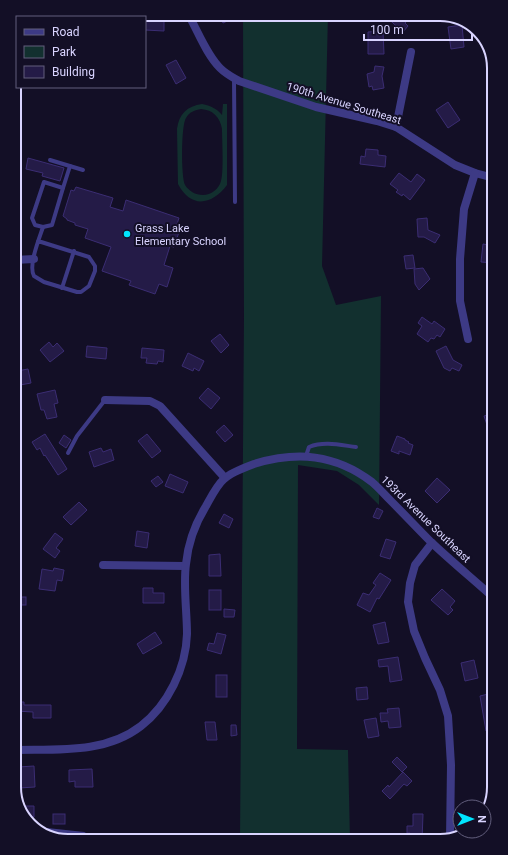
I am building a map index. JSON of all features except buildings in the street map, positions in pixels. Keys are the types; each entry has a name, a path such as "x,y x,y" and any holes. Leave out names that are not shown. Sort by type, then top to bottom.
{"street":[{"path":"192,21 210,54 220,68 231,77"},
{"path":"396,127 411,52"},
{"name":"190th Avenue Southeast","path":"231,77 316,107 377,121 396,127 455,165 487,176"},
{"path":"468,339 460,301 460,259 464,209 476,173"},
{"path":"21,260 34,259"},
{"path":"105,400 150,401 160,406 225,478"},
{"name":"193rd Avenue Southeast","path":"21,750 75,749 95,746 122,738 142,725 162,705 180,671 184,657 187,636 185,566 193,530 209,500 225,478 251,465 277,458 306,456 320,458 345,466 372,482 432,543 487,592"},
{"path":"432,543 415,565 410,583 408,602 414,631 440,690 448,716 451,765 450,833"},
{"path":"103,564 185,566"}],"lane":[{"path":"231,77 235,202"},
{"path":"50,160 83,170"},
{"path":"63,188 44,182 32,218 35,225 43,228 52,225 70,166"},
{"path":"38,241 74,251 89,257 95,266 95,270 91,283 86,290 77,292 62,288 44,282 34,276 31,269 38,241 43,228"},
{"path":"62,288 74,251"},
{"path":"68,453 77,436 105,400"},
{"path":"306,456 309,447 313,445 326,443 356,447"},
{"path":"50,830 84,834"}],"green space":[{"path":"243,21 328,21 322,266 336,305 381,296 379,505 359,485 337,471 298,465 297,749 348,750 350,834 240,834 244,317"},
{"path":"202,104 211,107 222,115 223,104 227,104 227,185 215,197 202,201 195,201 189,198 178,184 178,124 182,115 188,109","holes":["201,109 215,115 220,121 222,129 223,163 221,181 217,189 212,193 203,195 192,192 185,185 182,151 183,130 186,118 194,111"]}],"place":[{"name":"Grass Lake Elementary School","path":"127,234"}]}
